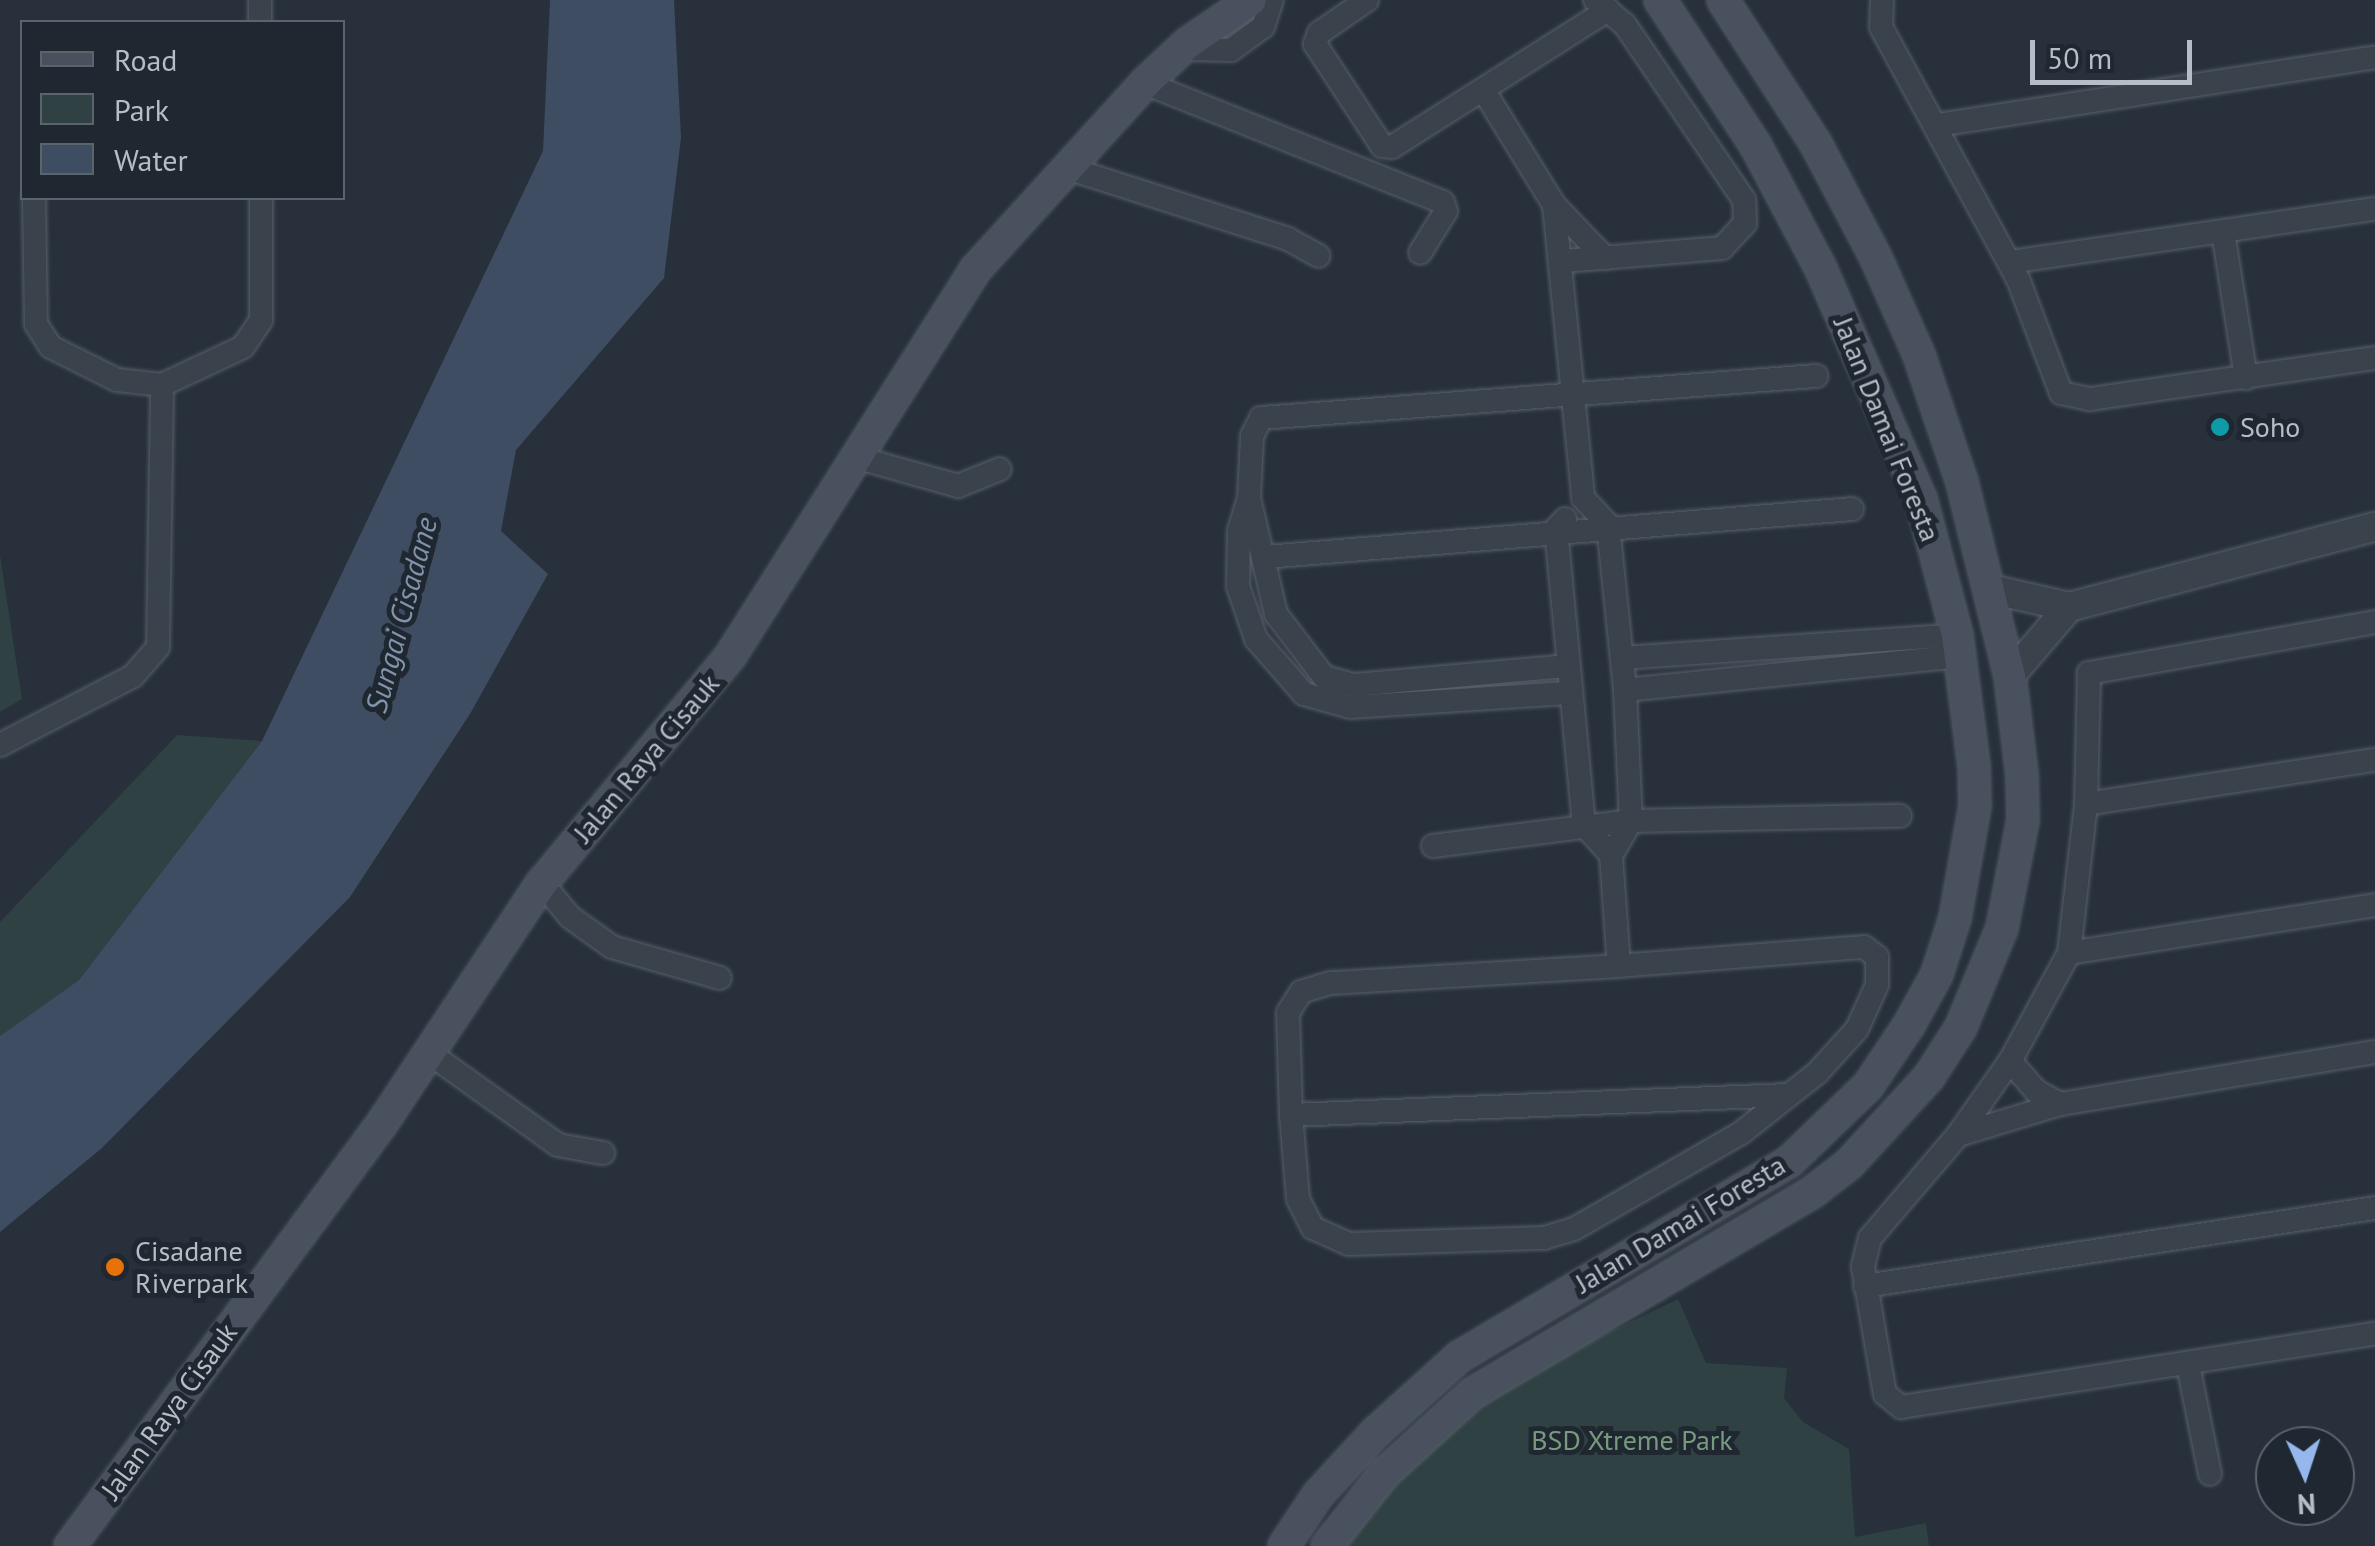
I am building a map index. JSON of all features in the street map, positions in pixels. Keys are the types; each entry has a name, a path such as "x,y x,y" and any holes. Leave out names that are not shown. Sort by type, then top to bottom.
{"main road":[{"name":"Jalan Raya Cisauk","path":"70,1546 429,1053 542,883 731,655 975,270 1064,167 1145,83 1181,49 1251,0"},
{"name":"Jalan Damai Foresta","path":"1284,1546 1318,1495 1376,1432 1460,1357 1790,1161 1868,1086 1909,1026 1937,974 1955,918 1975,806 1958,646 1921,499 1820,267 1756,146 1660,0"},
{"name":"Jalan Damai Foresta","path":"1327,1546 1384,1474 1473,1392 1814,1192 1849,1164 1930,1077 1961,1028 2002,928 2023,820 2010,676 1962,482 1919,354 1876,258 1816,144 1723,0"},
{"path":"1921,499 1962,482"},
{"path":"1955,918 2002,928"}],"street":[{"path":"1181,49 1231,50 1263,26 1272,0"},
{"path":"1367,0 1319,32 1315,44 1382,146 1392,148 1484,91 1602,5 1744,200 1745,223 1722,248 1564,261"},
{"path":"1882,0 1880,27 1938,124 2010,262 2052,380 2072,400 2375,358"},
{"path":"1938,124 2375,57"},
{"path":"1145,83 1443,202 1446,211 1420,253"},
{"path":"1484,91 1554,205 1605,258"},
{"path":"1064,167 1288,239 1319,256"},
{"path":"34,200 36,324 51,347 117,380 162,385 243,346 262,320 261,200"},
{"path":"1554,205 1564,261 1570,396 1584,498 1608,526 1622,658 1632,821 1611,856 1619,966"},
{"path":"2010,262 2375,209"},
{"path":"2223,232 2246,378"},
{"path":"1568,693 1304,694 1249,626 1236,563 1249,498 1252,436 1261,418 1272,414 1816,376"},
{"path":"0,745 133,676 158,647 162,385"},
{"path":"855,457 958,486 1000,468"},
{"path":"1249,498 1282,627 1324,677 1352,696 1566,666"},
{"path":"1584,498 1556,529 1568,693 1584,825 1611,856"},
{"path":"1265,557 1556,529 1852,509"},
{"path":"1990,589 2069,607 2375,527"},
{"path":"2010,676 2069,607"},
{"path":"2375,622 2092,670 2086,684 2086,804 2069,953 2010,1061 1958,1134 1870,1238 1864,1286 1885,1394 1900,1407 2375,1334"},
{"path":"1624,690 1958,646"},
{"path":"1622,658 1892,652"},
{"path":"2086,804 2375,760"},
{"path":"1433,846 1632,821 1900,816"},
{"path":"542,883 570,917 612,947 720,978"},
{"path":"2069,953 2375,904"},
{"path":"1872,950 1878,985 1868,1014 1817,1072 1740,1133 1600,1218 1544,1238 1350,1244 1325,1239 1298,1199 1288,1013 1301,992 1330,983 1619,966 1872,950"},
{"path":"1958,1134 2060,1104 2375,1052"},
{"path":"429,1053 558,1145 602,1153"},
{"path":"2010,1061 2036,1091 2060,1104"},
{"path":"1291,1115 1787,1095"},
{"path":"1864,1286 2375,1208"},
{"path":"2188,1365 2210,1474"}],"green space":[{"path":"0,555 22,699 0,712"},
{"path":"177,735 262,741 79,980 0,1036 0,922"},
{"name":"BSD Xtreme Park","path":"1678,1299 1706,1363 1787,1368 1784,1398 1803,1422 1849,1449 1855,1537 1926,1523 1929,1546 1346,1546 1379,1489 1495,1387"}],"water":[{"name":"Sungai Cisadane","path":"550,0 674,0 681,138 664,278 516,450 501,531 548,574 470,714 350,897 102,1148 0,1232 0,1036 79,980 262,741 543,151"}],"place":[{"name":"Soho","path":"2220,427"},
{"name":"Cisadane Riverpark","path":"115,1267"}]}
